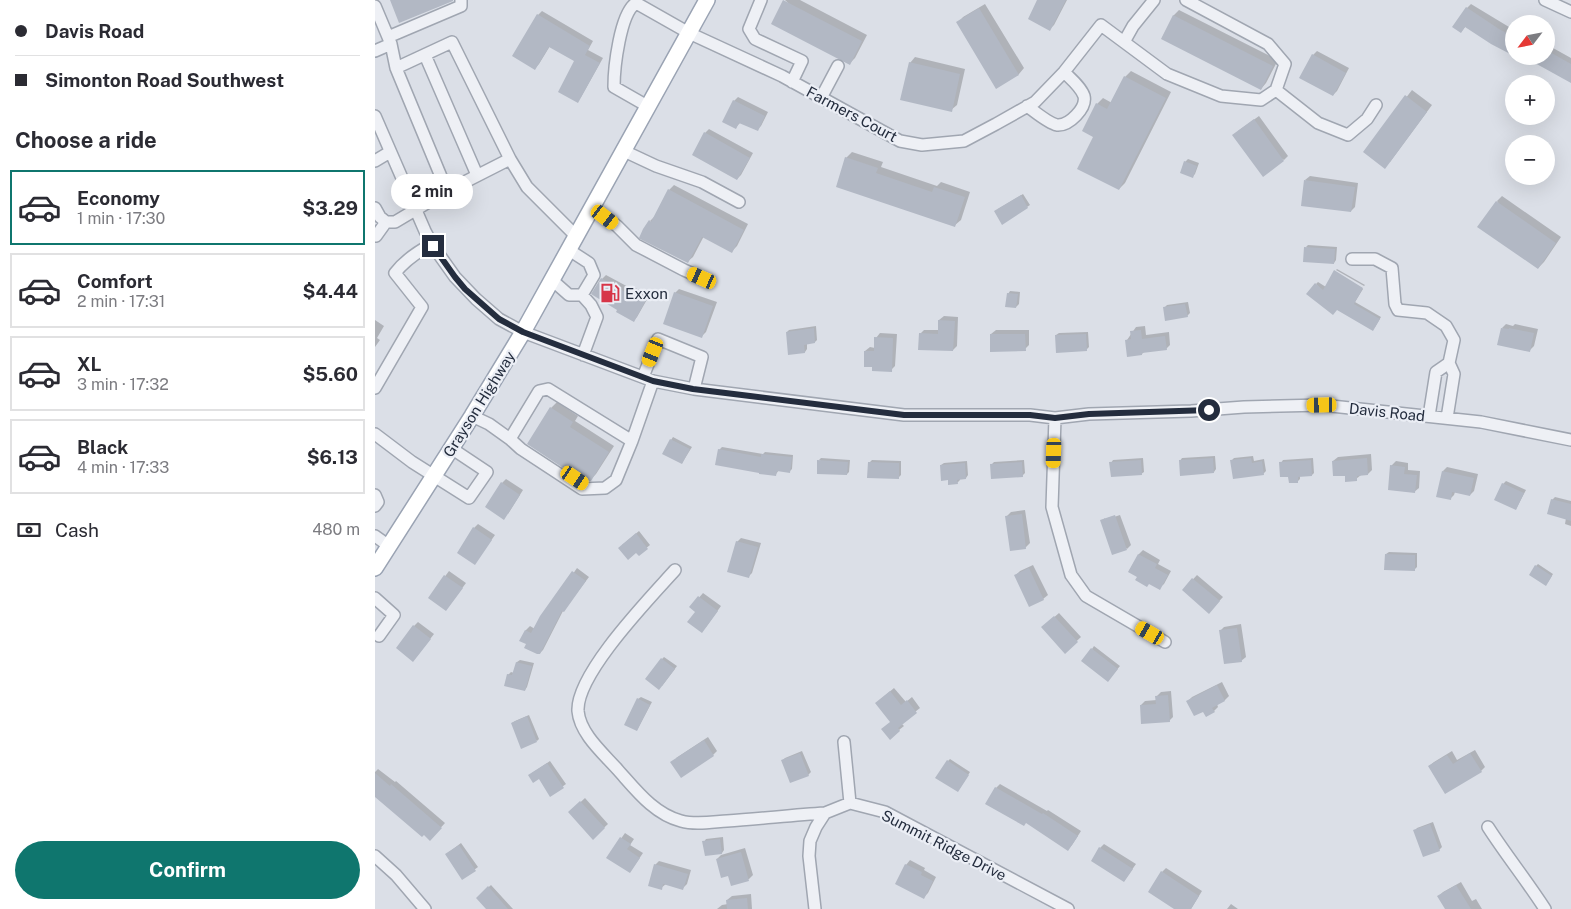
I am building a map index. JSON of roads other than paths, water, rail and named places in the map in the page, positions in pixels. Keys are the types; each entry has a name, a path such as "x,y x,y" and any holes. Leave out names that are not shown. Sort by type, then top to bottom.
{"main road":[{"name":"Grayson Highway","path":"375,568 523,332 707,0"}],"street":[{"path":"375,50 461,6 461,0"},
{"path":"761,0 749,30 755,39 801,61 793,82"},
{"path":"1154,0 1133,26 1124,42 1167,74 1221,96 1261,100 1276,90 1285,64 1268,44 1186,0"},
{"path":"1545,0 1571,12"},
{"path":"649,107 613,87 621,31 630,9 636,4 651,5"},
{"name":"Farmers Court","path":"651,5 689,33 746,58 793,82 900,141 922,146 964,141 1035,102 1064,72 1101,25 1124,42"},
{"path":"375,6 390,41 396,68 447,190"},
{"path":"746,58 755,39"},
{"path":"396,68 453,42 510,159 527,187 589,263 594,275 582,295"},
{"path":"425,55 477,175"},
{"path":"821,98 837,66"},
{"path":"1027,106 1057,125 1067,124 1074,118 1083,106 1085,98 1080,88 1064,72"},
{"path":"1276,90 1318,123 1347,135 1367,119 1376,105"},
{"name":"Davis Road","path":"375,116 415,211 432,244 455,277 476,300 499,319 523,332 648,379 693,389 904,415 1030,415 1055,418 1089,414 1322,405 1481,422 1571,440"},
{"path":"624,151 656,166 703,182 739,202"},
{"path":"375,161 390,152"},
{"path":"375,208 380,217 386,222 395,222 447,190 510,159"},
{"path":"592,207 617,226 636,245 702,278"},
{"path":"375,236 386,222"},
{"path":"375,388 422,307 395,273 415,253 432,244"},
{"path":"1352,260 1375,259 1392,268 1395,304 1398,310 1427,313 1446,326 1454,340 1449,363 1455,374 1447,418"},
{"path":"552,280 569,295 582,295 591,305 597,317 583,354"},
{"path":"472,416 489,424 511,439 521,449 582,489 605,488 616,480 631,441 658,339 702,357 693,389"},
{"path":"1429,416 1436,372 1449,363"},
{"path":"511,439 539,391 548,389 631,441"},
{"path":"1055,418 1052,507 1071,574 1086,596 1165,642"},
{"path":"375,434 434,476 469,498 487,472 451,448"},
{"path":"545,465 554,465 585,485 586,488"},
{"path":"375,495 377,502 375,506"},
{"path":"375,536 389,546"},
{"path":"675,570 625,625 591,673 581,695 578,711 583,727 592,740 641,796 663,815 683,822 706,823 825,813 850,803 844,742"},
{"path":"375,598 394,615 379,636"},
{"name":"Summit Ridge Drive","path":"850,803 885,812 1068,909"},
{"path":"815,909 809,856 810,841 825,813"},
{"path":"1488,827 1545,909"},
{"path":"375,856 396,876 425,909"}],"place":[{"name":"Exxon","path":"610,293"}]}
